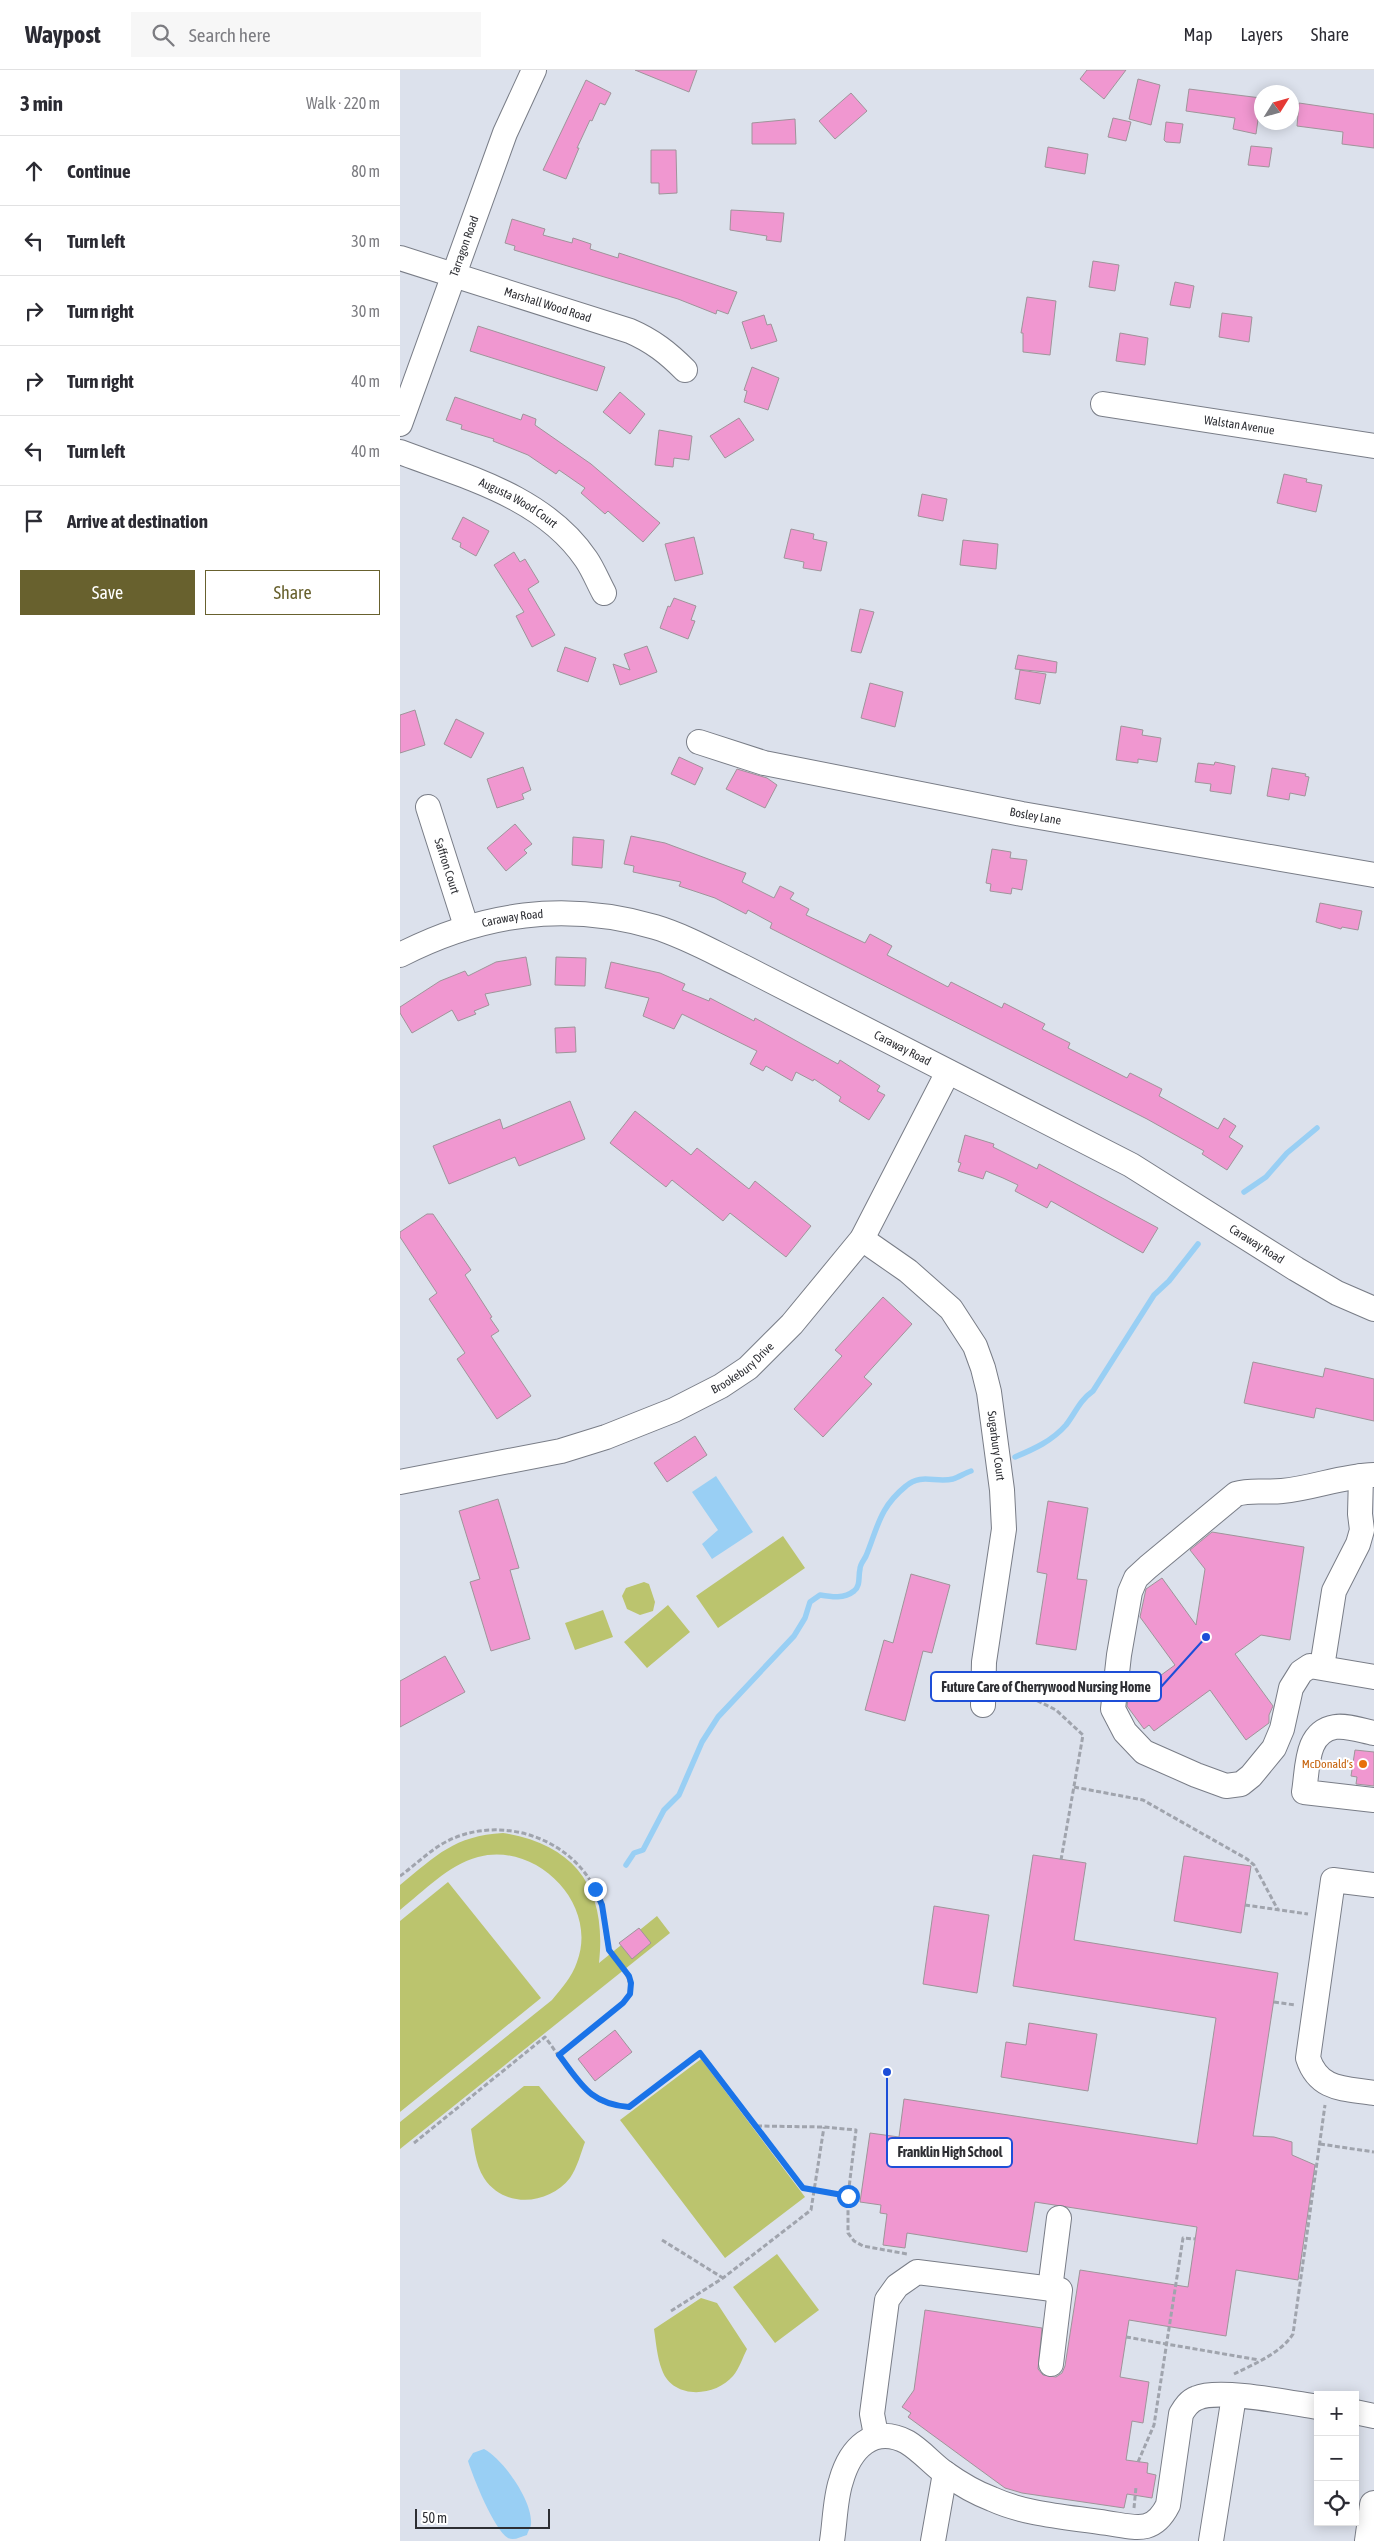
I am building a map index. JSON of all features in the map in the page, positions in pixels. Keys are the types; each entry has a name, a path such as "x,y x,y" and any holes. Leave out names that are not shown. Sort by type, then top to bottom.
{"main road":[{"path":"1368,2541 1374,2505"}],"street":[{"name":"Tarragon Road","path":"400,424 452,274 505,132 534,70"},
{"name":"Marshall Wood Road","path":"400,258 630,331 650,340 667,352 685,370"},
{"name":"Walstan Avenue","path":"1103,404 1374,446"},
{"name":"Augusta Wood Court","path":"400,452 492,486 546,518 569,538 587,560 604,593"},
{"name":"Bosley Lane","path":"699,742 774,765 1022,814 1374,876"},
{"name":"Saffron Court","path":"428,806 466,926"},
{"name":"Caraway Road","path":"400,955 428,941 466,926 523,915 560,913 620,918 656,928 718,954 1131,1165 1296,1269 1337,1293 1374,1309"},
{"name":"Brookebury Drive","path":"400,1482 570,1448 606,1437 674,1410 722,1386 748,1368 792,1324 862,1239 948,1072"},
{"name":"Sugarbury Court","path":"862,1239 908,1271 951,1308 975,1346 983,1368 989,1392 1001,1480 1004,1529 984,1662 982,1705"},
{"path":"1322,1668 1334,1591 1358,1544 1362,1530 1360,1514 1368,1476 1336,1478 1282,1492 1248,1491 1236,1494 1136,1578 1130,1592 1126,1610 1113,1708 1125,1732 1144,1752 1226,1786 1242,1784 1274,1748 1282,1729 1291,1688 1296,1678 1310,1666 1322,1668 1374,1676"},
{"path":"1374,1733 1336,1727 1317,1735 1312,1743 1304,1792 1374,1800"},
{"path":"1374,1885 1333,1880 1308,2058 1312,2071 1321,2081 1328,2084 1374,2092"},
{"path":"1050,2289 1058,2218"},
{"path":"876,2435 872,2414 888,2300 897,2286 918,2272 1060,2290 1051,2364"},
{"path":"832,2541 841,2481 849,2463 865,2441 876,2435 888,2435 905,2441 945,2473 990,2499 1012,2508 1143,2528 1162,2517 1168,2505 1181,2414 1186,2406 1196,2398 1223,2395 1314,2406"},
{"path":"1211,2541 1223,2395"},
{"path":"1359,2413 1374,2416"},
{"path":"933,2541 945,2473"}],"path":[{"path":"982,1705 1024,1694 1056,1710 1083,1735 1061,1860"},
{"path":"1074,1788 1143,1800 1247,1859 1254,1865 1278,1910"},
{"path":"400,1876 443,1843 477,1831 509,1830 540,1838 565,1852 576,1862 595,1889 602,1905 609,1950 629,1976 630,1994 623,2003 559,2055"},
{"path":"1245,1905 1328,1918"},
{"path":"414,2143 545,2037 589,2094 600,2101 629,2107 700,2053 803,2188 814,2192 848,2196"},
{"path":"1223,2395 1231,2376 1260,2361 1288,2341 1293,2334 1328,2084"},
{"path":"757,2126 824,2127 856,2130 848,2196 848,2233 854,2241 863,2246 893,2249 906,2253 918,2272"},
{"path":"671,2312 723,2278 811,2210 824,2127"},
{"path":"1320,2144 1374,2152"},
{"path":"1138,2462 1154,2425 1183,2238 1195,2239"},
{"path":"662,2240 723,2278"},
{"path":"1126,2337 1260,2361"}],"green space":[{"path":"783,1536 805,1568 718,1628 696,1596"},
{"path":"644,1582 649,1584 655,1602 653,1611 640,1615 627,1609 622,1596 626,1588"},
{"path":"668,1605 690,1632 647,1668 624,1642"},
{"path":"603,1610 613,1637 575,1650 565,1623"},
{"path":"503,1833 529,1839 550,1848 568,1860 582,1875 592,1893 598,1914 600,1937 599,1963 657,1916 670,1933 400,2149 400,2122 552,2000 569,1978 577,1962 581,1940 579,1919 571,1899 557,1882 541,1868 521,1858 500,1855 478,1857 467,1861 446,1872 400,1910 400,1885 436,1856 471,1838"},
{"path":"448,1882 541,1998 400,2112 400,1921"},
{"path":"701,2059 805,2197 725,2258 620,2120"},
{"path":"524,2086 539,2086 585,2142 570,2178 561,2187 551,2194 527,2200 514,2199 503,2195 484,2178 477,2161 471,2129"},
{"path":"777,2254 819,2310 775,2343 733,2287"},
{"path":"701,2298 717,2303 747,2349 735,2373 725,2383 706,2391 685,2391 675,2387 667,2380 662,2370 654,2329"}],"water":[{"path":"716,1476 753,1532 712,1559 702,1544 718,1530 692,1492"},
{"path":"484,2449 492,2454 508,2471 522,2493 530,2515 531,2525 527,2535 510,2539 502,2533 479,2490 468,2461 473,2453"}],"building":[{"path":"635,70 697,70 689,92"},
{"path":"1087,70 1126,70 1104,99 1080,79"},
{"path":"1138,79 1160,85 1151,125 1129,119"},
{"path":"586,80 611,93 605,105 600,103 592,121 590,120 566,179 543,170"},
{"path":"1189,89 1254,97 1254,130 1257,130 1256,134 1233,129 1235,118 1186,111"},
{"path":"851,93 867,111 835,139 819,121"},
{"path":"1299,103 1374,114 1374,148 1342,144 1343,132 1299,126"},
{"path":"1113,118 1131,122 1126,141 1108,137"},
{"path":"795,119 796,144 752,144 752,123"},
{"path":"1166,122 1183,124 1180,143 1166,142 1164,140"},
{"path":"1251,146 1272,148 1269,167 1248,165"},
{"path":"1048,147 1088,154 1085,174 1045,167"},
{"path":"651,150 676,150 677,193 659,194 659,183 651,183"},
{"path":"731,210 784,213 781,242 766,240 767,236 730,230"},
{"path":"512,219 545,229 543,235 572,243 573,238 591,244 590,249 618,258 619,253 737,292 728,314 717,310 716,314 678,299 514,250 515,246 505,243"},
{"path":"1093,261 1119,265 1115,291 1089,287"},
{"path":"1175,282 1194,286 1190,308 1170,305"},
{"path":"1027,297 1056,301 1050,355 1023,352 1023,333 1021,333"},
{"path":"1222,313 1252,317 1249,342 1219,337"},
{"path":"764,315 767,325 771,324 777,341 751,349 742,322"},
{"path":"478,326 605,367 597,391 470,351"},
{"path":"1120,333 1148,338 1145,365 1116,361"},
{"path":"752,367 779,378 768,410 744,402 747,391 744,390"},
{"path":"620,392 645,414 630,434 603,412"},
{"path":"455,397 521,420 523,414 536,419 535,425 591,464 660,523 643,542 608,511 605,514 581,493 585,488 559,470 556,474 528,455 493,441 494,439 461,429 462,425 446,420"},
{"path":"739,418 754,440 725,458 710,436"},
{"path":"659,430 692,436 689,460 674,458 673,467 655,465"},
{"path":"1284,474 1307,479 1306,482 1322,485 1316,512 1277,503"},
{"path":"922,494 947,499 943,521 918,516"},
{"path":"463,517 489,531 476,556 460,547 461,543 452,539"},
{"path":"791,529 814,534 813,539 827,542 821,571 803,568 804,562 784,558"},
{"path":"694,537 703,574 675,581 665,544"},
{"path":"963,540 998,544 996,569 960,565"},
{"path":"514,552 520,562 525,559 539,582 528,589 555,635 532,647 516,616 524,612 494,565"},
{"path":"674,598 696,606 691,620 695,621 688,639 660,628 668,606 670,607"},
{"path":"860,609 874,612 861,653 851,651"},
{"path":"647,646 657,672 620,685 613,664 630,670 624,654"},
{"path":"565,647 596,658 588,682 557,671"},
{"path":"1018,655 1057,662 1056,673 1015,669"},
{"path":"1020,670 1046,674 1040,704 1015,699"},
{"path":"870,683 903,692 895,727 861,718"},
{"path":"415,710 425,745 400,753 400,715"},
{"path":"456,719 484,733 471,758 444,744"},
{"path":"1121,726 1143,730 1142,735 1161,738 1157,762 1138,759 1138,763 1116,760"},
{"path":"679,757 703,768 695,785 671,774"},
{"path":"1215,762 1235,766 1231,794 1210,791 1211,784 1195,782 1198,763 1214,765"},
{"path":"523,767 531,790 522,794 524,799 497,808 487,779"},
{"path":"1272,768 1306,774 1305,776 1309,777 1305,796 1290,793 1289,800 1267,796"},
{"path":"737,769 767,778 777,785 765,808 726,789"},
{"path":"515,824 532,844 524,850 527,853 506,871 487,848"},
{"path":"631,836 665,843 746,873 742,882 774,898 780,886 794,893 790,899 809,909 806,915 865,943 870,934 892,946 887,955 948,987 951,982 1002,1008 1004,1003 1045,1024 1042,1029 1070,1043 1068,1048 1127,1078 1130,1073 1162,1089 1159,1096 1218,1129 1224,1118 1236,1126 1229,1137 1243,1146 1227,1170 1202,1154 1204,1151 1147,1119 770,928 772,923 748,910 746,914 715,898 679,886 681,882 633,872 634,866 624,864"},
{"path":"573,837 604,840 602,868 572,865"},
{"path":"992,849 1011,852 1010,858 1027,860 1022,890 1012,888 1011,894 990,891 991,884 986,883"},
{"path":"1320,903 1362,911 1358,930 1342,927 1341,929 1316,922"},
{"path":"526,957 531,985 485,994 489,1005 474,1011 476,1014 458,1021 452,1010 412,1033 400,1013 400,1007 440,981 465,971 468,976 496,962"},
{"path":"556,957 586,958 585,986 555,985"},
{"path":"611,962 660,973 685,984 682,990 709,1001 710,998 754,1021 755,1018 838,1064 840,1060 880,1086 877,1091 885,1095 869,1120 839,1101 841,1097 814,1079 813,1081 796,1072 792,1081 766,1066 763,1071 750,1064 757,1051 682,1014 674,1029 643,1016 649,998 605,988"},
{"path":"575,1027 576,1052 556,1053 555,1028"},
{"path":"570,1101 585,1139 519,1166 515,1157 449,1184 433,1146 500,1119 503,1129"},
{"path":"635,1111 691,1155 697,1148 749,1189 755,1181 811,1226 786,1257 730,1213 723,1221 672,1180 666,1187 610,1143"},
{"path":"965,1135 994,1144 993,1147 1037,1169 1039,1164 1158,1228 1143,1253 1051,1201 1047,1208 1015,1191 1018,1185 1003,1178 986,1171 983,1179 958,1171 961,1163 958,1162"},
{"path":"427,1214 433,1214 471,1270 465,1275 499,1331 491,1336 531,1396 497,1419 457,1359 465,1353 429,1299 437,1293 400,1237 400,1232"},
{"path":"883,1297 912,1324 864,1377 872,1384 823,1437 794,1409 842,1356 835,1350"},
{"path":"1253,1362 1323,1377 1325,1368 1374,1379 1374,1421 1316,1408 1314,1418 1244,1403"},
{"path":"695,1436 707,1455 667,1482 654,1463"},
{"path":"498,1499 519,1568 510,1570 530,1639 491,1651 470,1582 480,1579 459,1511"},
{"path":"1048,1501 1088,1508 1077,1579 1087,1580 1076,1650 1036,1644 1047,1574 1037,1572"},
{"path":"1212,1532 1304,1547 1290,1640 1261,1635 1235,1654 1273,1706 1269,1715 1269,1723 1246,1740 1210,1690 1154,1731 1149,1725 1144,1729 1127,1706 1128,1699 1175,1665 1140,1617 1146,1589 1162,1578 1196,1625 1205,1569 1190,1550"},
{"path":"911,1574 950,1585 932,1653 923,1651 905,1721 865,1710 884,1640 893,1643"},
{"path":"445,1656 465,1692 400,1727 400,1681"},
{"name":"McDonald's","path":"1355,1750 1374,1752 1374,1786 1356,1784 1357,1777 1351,1776"},
{"path":"1033,1855 1086,1863 1074,1940 1278,1973 1253,2136 1274,2137 1292,2142 1292,2155 1315,2165 1298,2280 1236,2270 1226,2336 1129,2320 1120,2377 1149,2382 1143,2423 1132,2421 1126,2460 1148,2463 1147,2473 1156,2475 1152,2498 1127,2494 1124,2508 1022,2493 1005,2488 908,2417 911,2413 902,2407 914,2390 925,2310 1042,2328 1038,2369 1043,2375 1056,2377 1062,2373 1065,2366 1080,2270 1188,2287 1197,2227 1035,2202 1027,2252 907,2233 905,2248 883,2245 887,2214 880,2213 881,2205 860,2202 870,2133 899,2137 904,2099 1197,2144 1216,2018 1013,1986"},
{"path":"1184,1856 1251,1866 1241,1933 1174,1921"},
{"path":"934,1906 989,1915 977,1993 923,1984"},
{"path":"639,1928 651,1943 632,1959 619,1943"},
{"path":"1029,2023 1097,2034 1088,2091 1001,2077 1006,2042 1026,2045"},
{"path":"615,2030 632,2052 595,2081 578,2059"}],"waterway":[{"path":"1244,1192 1266,1177 1287,1153 1317,1128"},
{"path":"1015,1457 1036,1448 1061,1431 1081,1403 1093,1391 1154,1295 1169,1281 1198,1244"},
{"path":"626,1865 634,1853 643,1850 664,1810 679,1795 702,1742 718,1717 794,1636 805,1618 810,1602 820,1595 842,1596 850,1594 856,1589 861,1565 880,1518 897,1494 917,1480 953,1479 971,1471"}],"place":[{"name":"Future Care of Cherrywood Nursing Home","path":"1206,1637"},
{"name":"McDonald's","path":"1363,1764"},
{"name":"Franklin High School","path":"887,2072"}],"route":[{"path":"595,1889 602,1905 607,1945 629,1976 631,1983 630,1994 623,2003 559,2055 589,2094 600,2101 616,2106 629,2107 700,2053 803,2188 814,2192 848,2196"}]}
